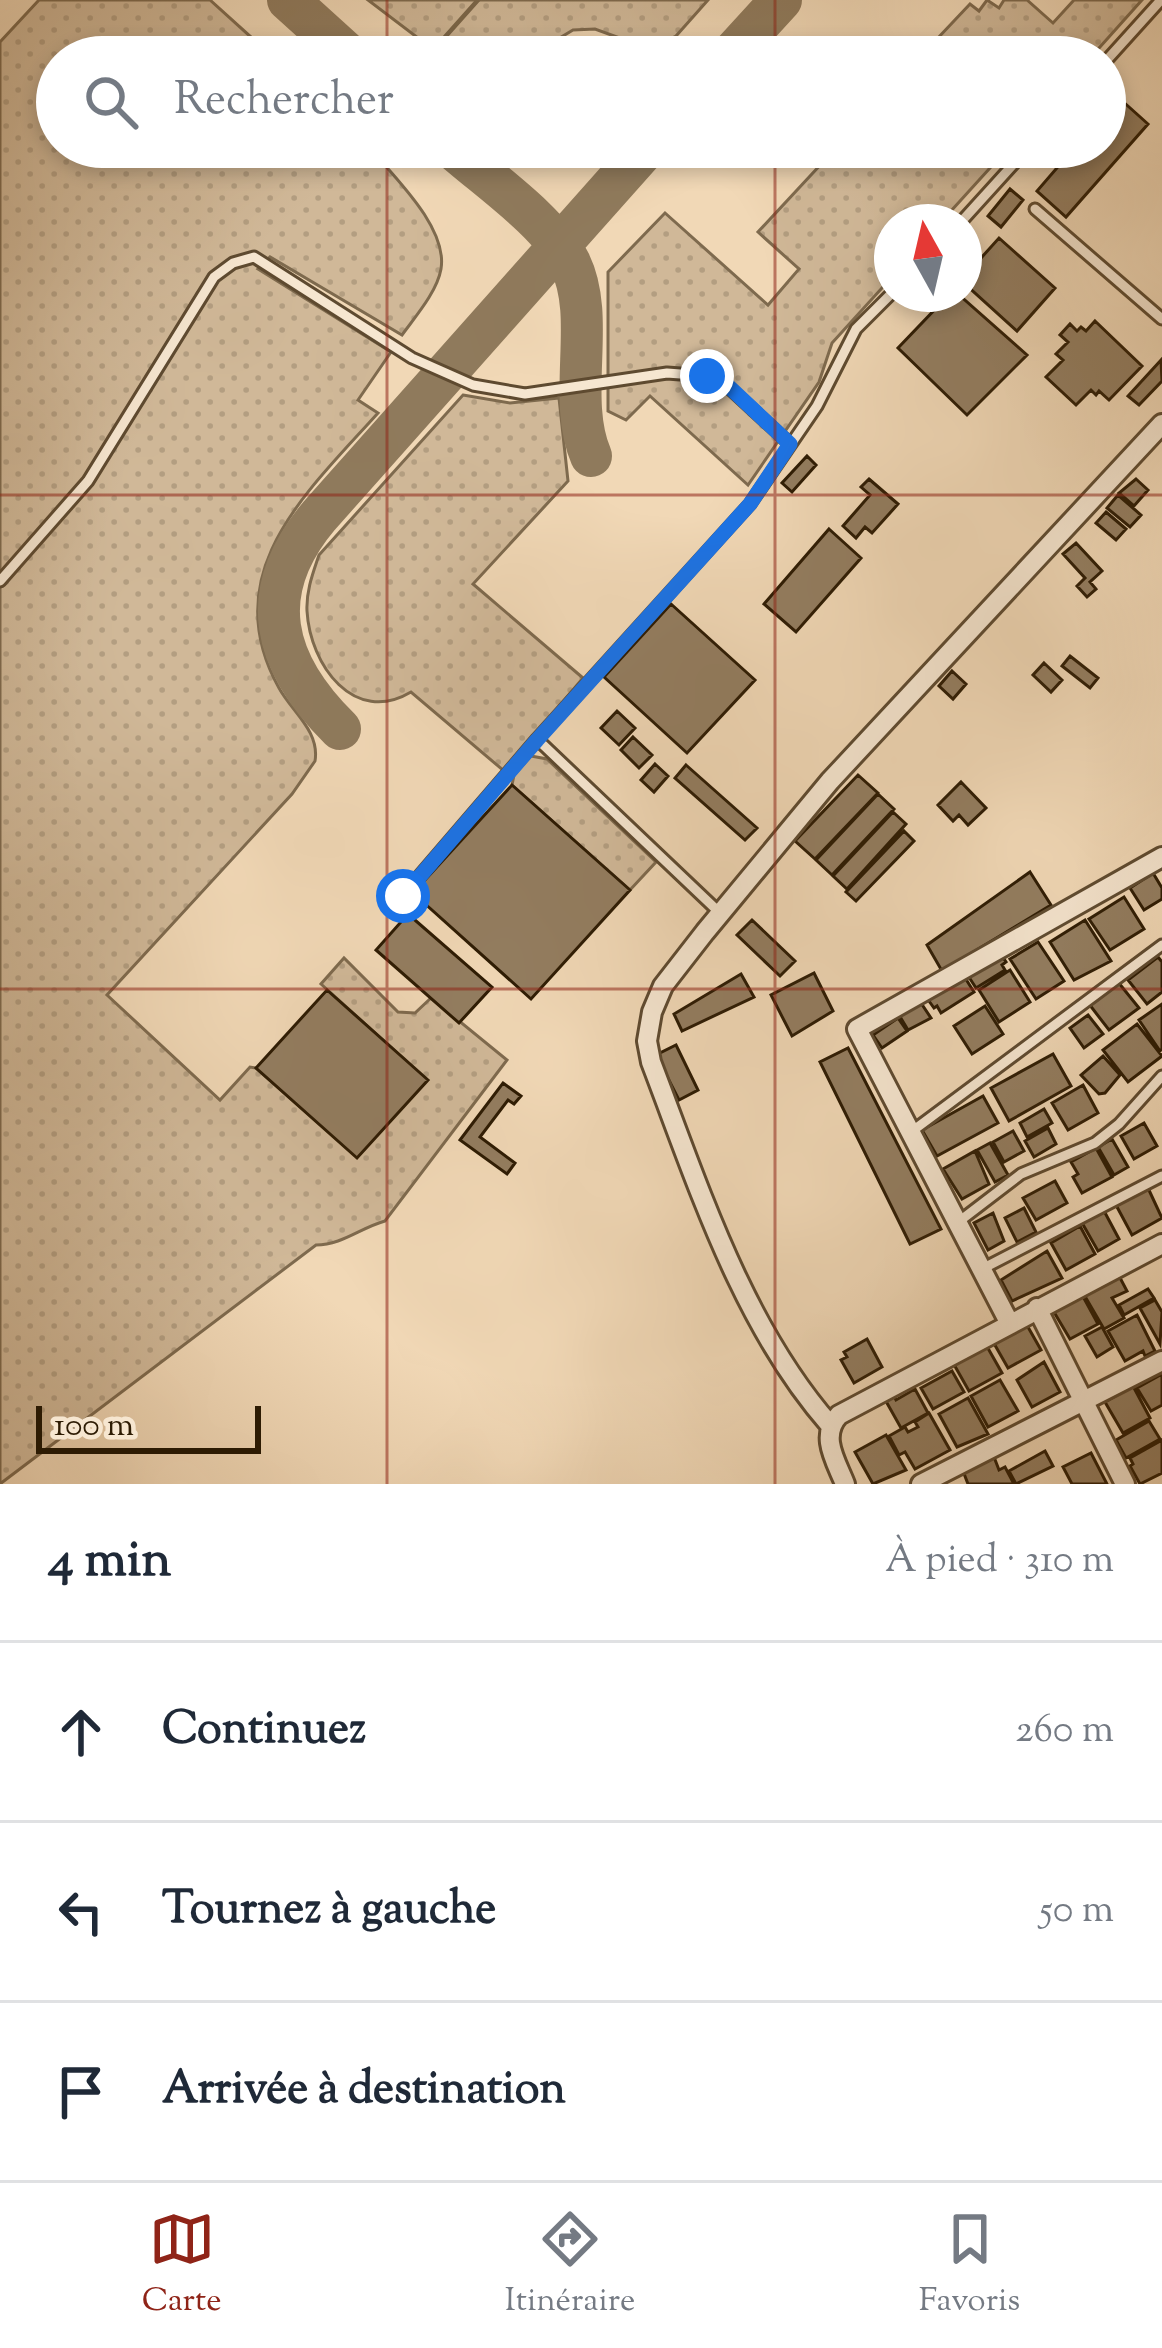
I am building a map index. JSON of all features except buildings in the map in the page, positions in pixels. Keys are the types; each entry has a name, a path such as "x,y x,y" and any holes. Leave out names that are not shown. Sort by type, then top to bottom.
{"street":[{"path":"830,1425 805,1396 772,1342 731,1260 651,1062 647,1041 652,1012 663,986 830,781 1162,424"},
{"path":"1010,1324 857,1033 860,1026 1162,857"},
{"path":"845,1484 828,1440 830,1425 839,1415 1162,1244"},
{"path":"1036,1308 1125,1484"},
{"path":"922,1484 1162,1361"}],"lane":[{"path":"1126,39 1161,0"},
{"path":"977,204 1010,168"},
{"path":"1035,208 1162,319"},
{"path":"0,580 88,481 214,277 254,256 412,358 472,385 525,394 667,373 707,376 725,383 790,444"},
{"path":"403,896 750,504 817,406 856,329 874,310"},
{"path":"537,740 720,913"},
{"path":"911,1132 1162,946"},
{"path":"957,1223 1021,1174 1094,1143 1119,1124 1162,1076"},
{"path":"980,1270 1162,1176"}],"shaded area":[{"path":"39,0 210,0 250,36 36,36 36,168 387,168 428,220 441,253 435,286 402,335 270,257 258,269 391,352 358,400 378,413 299,504 263,571 257,608 262,646 279,688 309,731 315,761 292,794 107,995 220,1100 250,1067 256,1068 357,1157 427,1080 321,984 344,958 398,1012 415,1013 431,998 507,1060 385,1221 316,1245 0,1484 0,42"},
{"path":"368,0 708,0 676,36 614,36 595,29 573,30 563,36 415,36"},
{"path":"987,0 999,8 1004,0 1027,0 1053,23 1074,0 1142,0 1110,36 940,36 970,4 979,11"},
{"path":"817,168 990,168 957,204 874,204 874,297 832,343 819,382 748,485 650,396 626,420 608,411 608,272 665,213 768,305 799,269 758,232"},
{"path":"463,395 510,403 559,398 568,481 473,584 583,678 504,771 411,692 371,701 339,684 316,651 307,611 319,555"},
{"path":"531,756 547,759 656,862 630,890 512,785 514,775"}],"waterway":[{"path":"446,36 478,0"}],"taxiway":[{"path":"288,0 328,36"},
{"path":"748,36 781,0"},
{"path":"476,168 533,216 570,263 581,308 581,409 591,456"},
{"path":"340,729 299,679 280,627 285,572 298,545 628,168"}],"route":[{"path":"403,896 750,504 790,444 725,383 707,376"}]}
